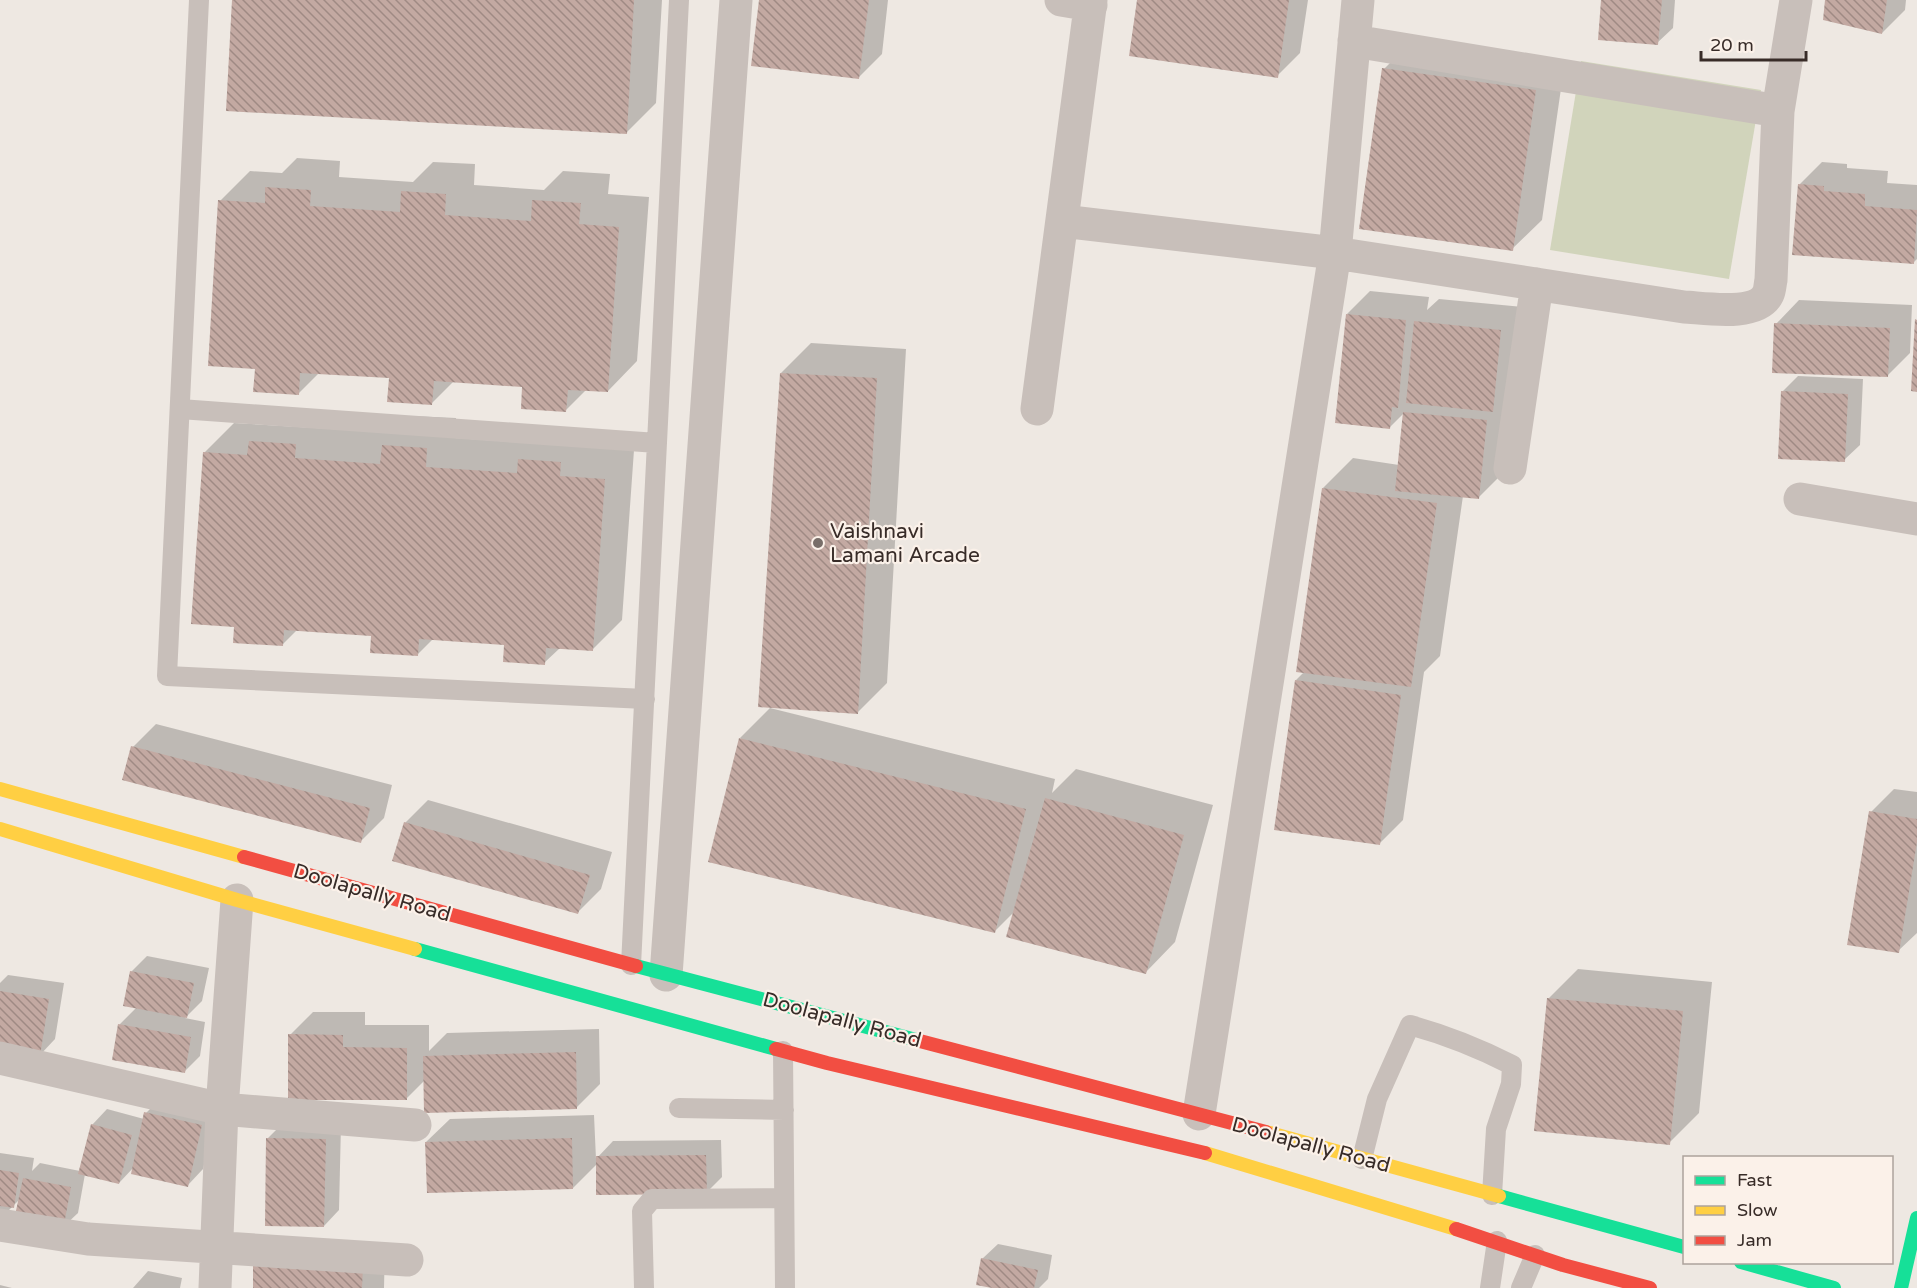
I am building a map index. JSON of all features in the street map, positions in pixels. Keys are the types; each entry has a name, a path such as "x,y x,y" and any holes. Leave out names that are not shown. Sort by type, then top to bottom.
{"main road":[{"name":"Doolapally Road","path":"0,789 666,975 1199,1114 1683,1247"},
{"name":"Doolapally Road","path":"0,830 237,900 827,1063 1193,1149 1497,1241 1563,1265 1650,1288"},
{"path":"1901,1288 1917,1218"},
{"path":"1745,1264 1834,1288"}],"street":[{"path":"666,975 736,0"},
{"path":"1199,1114 1335,253 1358,0"},
{"path":"1062,221 1335,253 1684,307 1729,311 1758,304 1768,294 1771,280 1779,111 1796,0"},
{"path":"1037,409 1062,221 1081,2"},
{"path":"1354,41 1779,111"},
{"path":"1510,468 1537,284"},
{"path":"1800,499 1917,519"},
{"path":"215,1288 222,1110 237,900"},
{"path":"0,1058 222,1110 415,1125"},
{"path":"0,1225 88,1239 407,1260"}],"lane":[{"path":"199,0 167,676 645,699"},
{"path":"631,965 679,0"},
{"path":"180,409 657,443"},
{"path":"1362,1159 1377,1099 1410,1025 1426,1029 1476,1046 1512,1065 1511,1084 1496,1129 1492,1195"},
{"path":"783,1051 785,1288"},
{"path":"679,1108 784,1110"},
{"path":"644,1288 642,1211 652,1199 784,1198"},
{"path":"1490,1288 1497,1241"},
{"path":"1521,1288 1535,1255"}],"green space":[{"path":"1581,61 1761,90 1729,279 1550,250"}],"building":[{"path":"232,0 634,0 627,134 226,111"},
{"path":"759,0 869,0 859,79 751,66"},
{"path":"1137,0 1289,0 1278,78 1129,56"},
{"path":"1601,0 1662,0 1658,45 1598,40"},
{"path":"1825,0 1887,0 1882,34 1823,20"},
{"path":"1382,68 1536,90 1513,251 1359,229"},
{"path":"1798,184 1824,186 1824,191 1865,194 1865,206 1917,210 1914,264 1792,255"},
{"path":"265,187 311,190 310,206 400,212 401,191 446,194 445,215 531,221 532,200 581,203 579,224 619,227 608,392 568,390 566,412 521,409 522,387 434,381 432,405 387,402 389,378 300,373 299,395 253,392 255,369 208,366 218,200 265,203"},
{"path":"1346,314 1406,320 1398,408 1392,407 1390,429 1335,423"},
{"path":"1915,319 1917,320 1917,392 1911,391"},
{"path":"1414,321 1501,330 1493,412 1406,403"},
{"path":"1774,323 1890,328 1888,377 1772,373"},
{"name":"Vaishnavi Lamani Arcade","path":"780,373 877,378 858,714 758,707"},
{"path":"1781,391 1848,394 1845,462 1778,459"},
{"path":"1403,412 1487,420 1479,499 1395,491"},
{"path":"249,441 296,444 295,458 380,464 382,445 427,448 426,467 517,473 518,459 561,462 560,476 605,479 593,651 546,648 545,665 503,662 504,645 419,639 418,656 370,653 371,636 284,630 283,646 233,643 234,627 191,624 203,452 247,455"},
{"path":"1322,488 1437,503 1411,687 1296,672"},
{"path":"1295,680 1401,695 1380,845 1274,830"},
{"path":"739,738 1026,809 995,933 708,862"},
{"path":"131,746 370,808 361,843 122,780"},
{"path":"1045,798 1184,835 1146,974 1006,937"},
{"path":"1869,811 1917,819 1917,842 1899,953 1847,945"},
{"path":"404,822 590,875 578,914 392,861"},
{"path":"130,971 194,983 187,1018 123,1006"},
{"path":"0,991 49,999 40,1056 0,1050"},
{"path":"1547,998 1683,1011 1670,1145 1534,1131"},
{"path":"118,1024 191,1037 185,1073 112,1060"},
{"path":"288,1034 343,1035 343,1047 407,1048 407,1100 288,1100"},
{"path":"576,1052 577,1109 424,1113 423,1056"},
{"path":"144,1112 202,1125 188,1187 131,1174"},
{"path":"91,1124 132,1135 119,1184 78,1174"},
{"path":"266,1138 326,1139 324,1227 265,1226"},
{"path":"572,1138 573,1189 427,1193 425,1142"},
{"path":"706,1155 707,1194 596,1195 596,1156"},
{"path":"0,1170 19,1173 14,1208 0,1206"},
{"path":"23,1178 71,1187 63,1230 14,1220"},
{"path":"981,1258 1038,1270 1034,1288 992,1288 976,1285"},
{"path":"253,1264 363,1267 362,1288 253,1288"}],"traffic: fast":[{"path":"415,949 776,1049"},
{"path":"636,966 916,1040"},
{"path":"1499,1196 1683,1247"},
{"path":"1901,1288 1917,1218"},
{"path":"1748,1264 1834,1288"}],"traffic: slow":[{"path":"0,789 244,857"},
{"path":"0,829 237,900 415,949"},
{"path":"1266,1132 1499,1196"},
{"path":"1205,1153 1456,1229"}],"traffic: jam":[{"path":"244,857 636,966"},
{"path":"916,1040 1266,1132"},
{"path":"776,1049 1205,1153"},
{"path":"1456,1229 1563,1265 1650,1288"}],"place":[{"name":"Vaishnavi Lamani Arcade","path":"818,543"}]}
